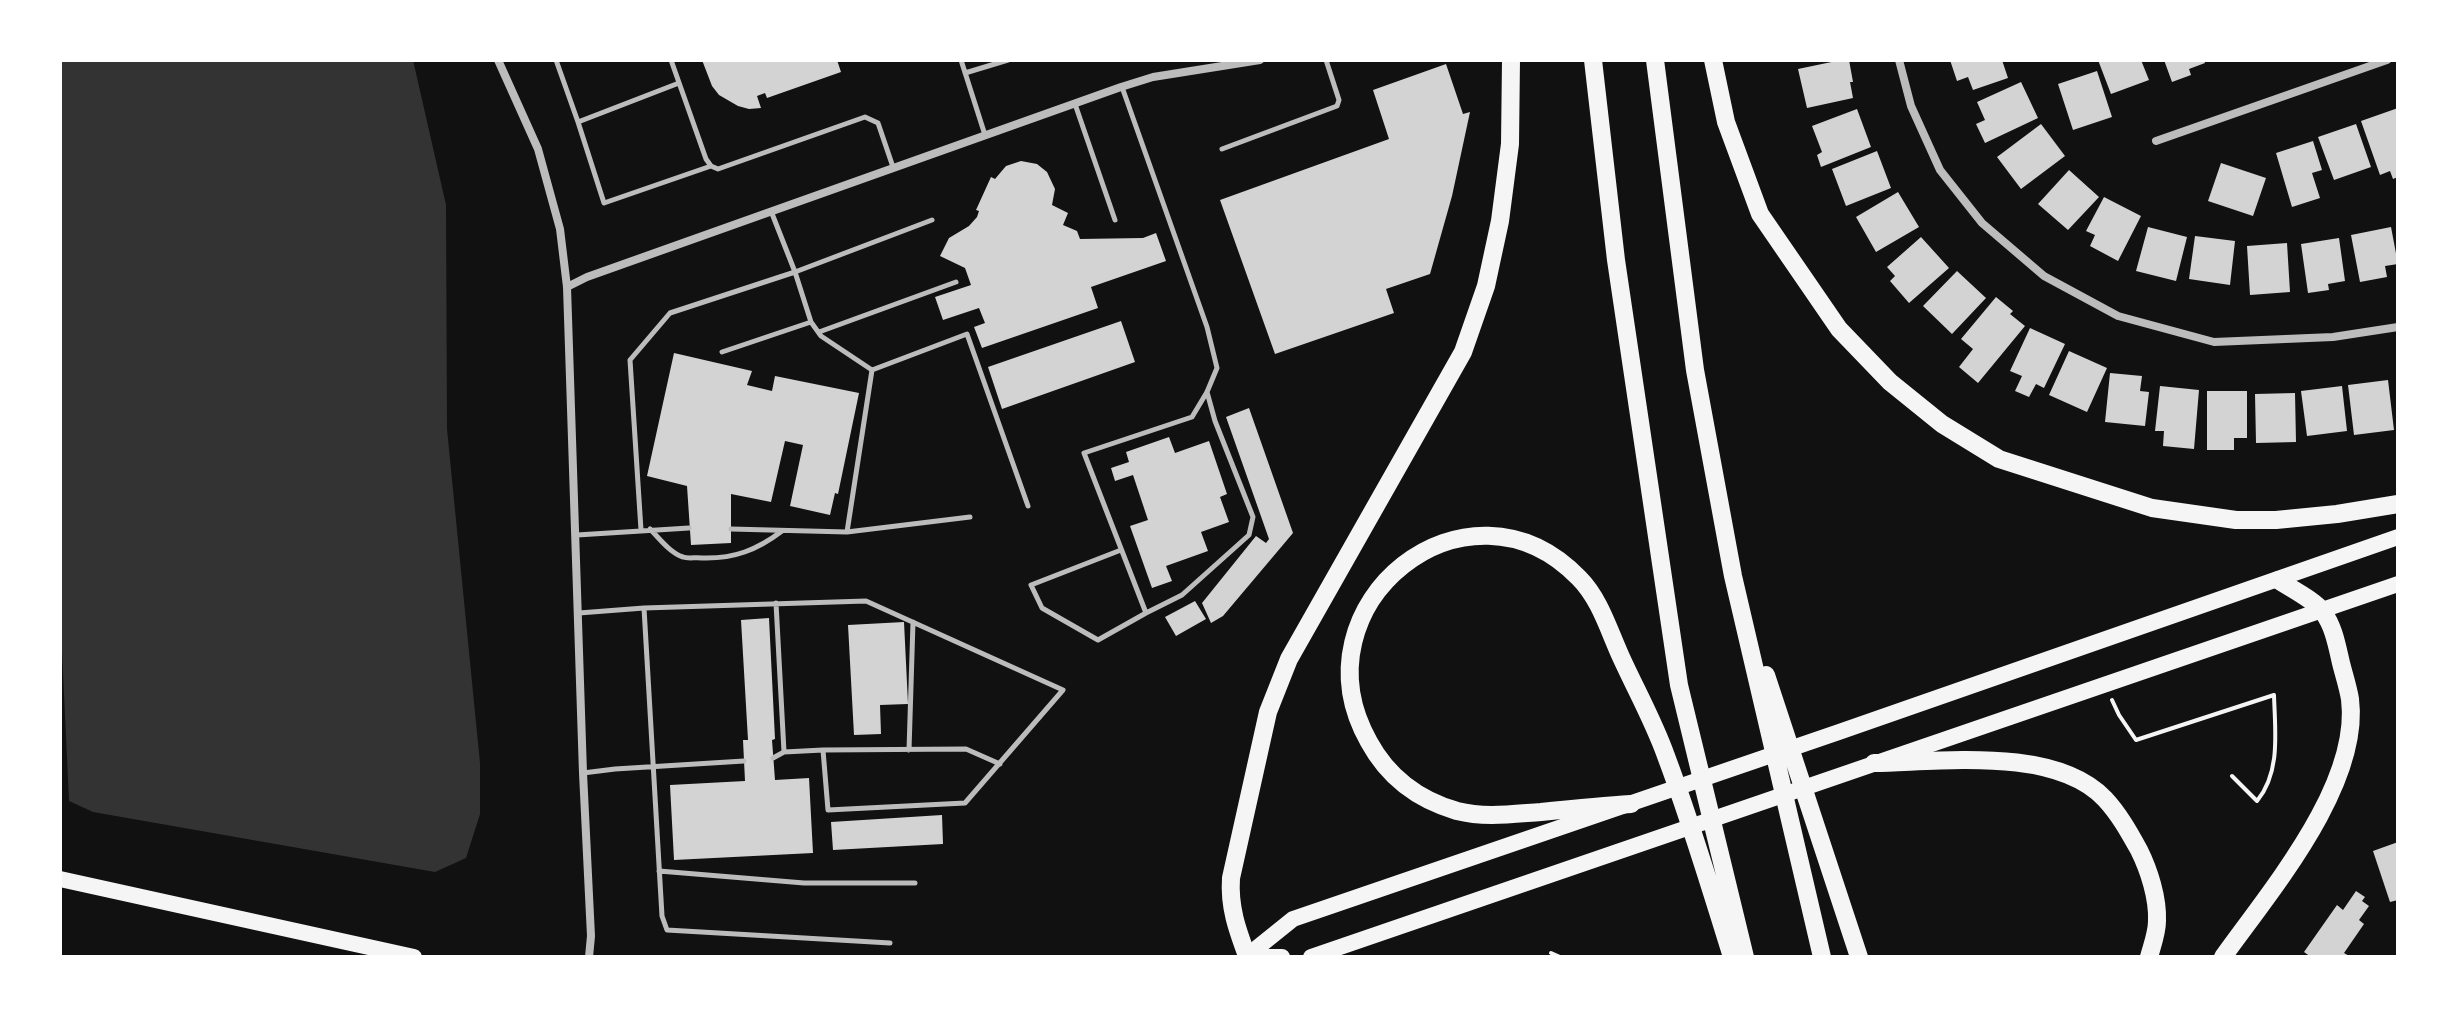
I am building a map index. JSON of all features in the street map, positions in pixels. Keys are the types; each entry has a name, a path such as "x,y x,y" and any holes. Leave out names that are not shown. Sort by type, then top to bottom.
{"highway":[{"path":"1246,957 1230,901 1231,878 1268,712 1289,659 1463,352 1486,286 1500,221 1510,144 1511,60"},
{"path":"1593,60 1616,260 1679,685 1745,957"},
{"path":"1655,60 1695,370 1733,576 1822,957"},
{"path":"1713,60 1726,122 1760,214 1839,329 1890,382 1942,424 1999,459 2152,508 2236,520 2276,520 2398,504"},
{"path":"1631,804 1486,816 1433,803 1411,790 1392,773 1377,756 1363,732 1351,694 1350,654 1357,626 1371,599 1387,580 1408,560 1429,547 1450,540 1499,537 1534,547 1565,564 1582,581 1598,605 1666,754 1732,957"},
{"path":"1733,576 1859,957"},
{"path":"2223,957 2302,846 2321,814 2335,783 2350,728 2350,700 2334,633 2322,609 2278,580"},
{"path":"1874,763 2003,761 2044,766 2078,779 2104,797 2128,828 2144,860 2157,921 2149,957"}],"main road":[{"path":"1246,957 1293,919 2398,537"},
{"path":"1311,957 2398,584"},
{"path":"60,879 414,957"},
{"path":"1246,957 1282,957"}],"street":[{"path":"498,60 538,149 560,229 567,287 591,936 589,957"},
{"path":"567,287 587,277 1121,87 1153,77 1260,60"},
{"path":"1899,60 1911,106 1940,170 1982,223 2044,276 2118,316 2214,342 2333,337 2398,327"},
{"path":"2156,141 2387,60"}],"lane":[{"path":"556,60 604,203 711,166"},
{"path":"671,60 711,166 718,169 865,117 878,123 893,167"},
{"path":"961,60 985,135"},
{"path":"965,73 1008,60"},
{"path":"1222,149 1337,106 1339,100 1326,60"},
{"path":"578,122 679,83"},
{"path":"1121,87 1207,327 1217,368 1192,417 1084,453 1146,613"},
{"path":"1074,103 1115,220"},
{"path":"771,211 811,322 821,336 872,370"},
{"path":"641,530 630,360 670,313 795,272 932,220"},
{"path":"819,332 956,282"},
{"path":"722,352 811,322"},
{"path":"872,370 967,334 1028,506"},
{"path":"847,532 872,370"},
{"path":"1121,550 1031,585 1042,608 1098,640 1182,595 1249,535 1253,517 1215,421 1207,392"},
{"path":"731,529 847,532 970,517"},
{"path":"577,535 689,528"},
{"path":"650,529 669,549 683,557 722,558 746,553 767,543 782,531"},
{"path":"579,613 866,601 1063,690 965,803 828,810 823,750"},
{"path":"776,603 784,752"},
{"path":"644,608 662,916 667,930 890,943"},
{"path":"909,750 913,622"},
{"path":"773,758 784,752 823,750 966,749 1000,764"},
{"path":"583,773 744,761"},
{"path":"659,871 804,883 915,883"}],"path":[{"path":"2104,684 2136,740 2274,695 2276,749 2268,788 2257,801 2232,776"},
{"path":"1551,953 1560,957"}],"shaded area":[{"path":"60,60 413,60 446,205 447,429 480,763 480,814 466,858 435,872 93,812 69,801 60,608"}],"building":[{"path":"702,60 837,60 841,72 767,98 765,93 757,96 761,108 749,109 719,95"},
{"path":"1849,60 1853,98 1807,108 1798,69"},
{"path":"1950,60 2002,60 2008,78 1973,90 1968,77 1957,81"},
{"path":"2098,60 2141,60 2149,80 2111,94"},
{"path":"2164,60 2204,60 2205,63 2189,69 2191,75 2172,82"},
{"path":"1446,64 1463,114 1470,112 1452,196 1430,274 1386,289 1394,313 1275,354 1220,200 1389,139 1373,90"},
{"path":"2097,71 2112,117 2073,130 2058,84"},
{"path":"2021,82 2038,118 1985,143 1976,124 1985,120 1977,102"},
{"path":"2398,108 2398,177 2393,179 2390,171 2380,175 2361,121"},
{"path":"1857,109 1871,147 1821,167 1817,155 1822,152 1812,126"},
{"path":"2041,124 2065,156 2021,189 1997,157"},
{"path":"2356,124 2371,167 2334,180 2318,137"},
{"path":"2313,141 2322,170 2312,173 2320,198 2292,207 2276,153"},
{"path":"1877,151 1891,188 1846,206 1832,169"},
{"path":"1021,161 1037,164 1047,172 1055,189 1052,205 1068,213 1063,225 1077,231 1080,239 1143,238 1156,233 1166,261 1091,287 1098,308 982,348 974,327 985,323 979,308 943,320 935,297 971,285 965,268 940,256 949,238 977,217 979,211 976,210 991,177 995,179 1006,166"},
{"path":"2221,163 2266,178 2253,216 2208,201"},
{"path":"2069,170 2099,197 2068,230 2038,204"},
{"path":"1898,192 1919,227 1876,252 1856,217"},
{"path":"2104,197 2141,216 2118,261 2090,246 2095,235 2086,231"},
{"path":"2148,227 2187,237 2176,281 2136,271"},
{"path":"2391,227 2398,264 2385,266 2387,277 2360,282 2351,235"},
{"path":"2195,236 2235,241 2230,285 2189,279"},
{"path":"1921,237 1949,268 1909,303 1890,281 1895,276 1887,267"},
{"path":"2339,238 2345,281 2328,284 2329,290 2308,293 2301,244"},
{"path":"2287,243 2290,292 2250,295 2247,246"},
{"path":"1957,271 1986,298 1952,334 1923,306"},
{"path":"1996,297 2025,326 1978,383 1959,367 1973,349 1961,339"},
{"path":"1121,321 1135,362 1002,409 988,367"},
{"path":"2030,328 2065,344 2044,388 2036,384 2029,397 2015,391 2022,376 2010,371"},
{"path":"2069,351 2107,368 2087,412 2049,395"},
{"path":"674,353 752,371 747,385 772,391 775,376 859,393 838,494 835,493 830,515 790,506 803,445 785,441 771,502 731,494 731,543 691,545 687,486 647,476"},
{"path":"2110,373 2142,376 2140,391 2149,392 2145,426 2105,422"},
{"path":"2388,380 2394,430 2354,435 2348,385"},
{"path":"2160,386 2199,390 2194,449 2163,446 2164,431 2155,431"},
{"path":"2342,386 2347,431 2307,436 2301,391"},
{"path":"2207,391 2247,391 2247,438 2234,438 2234,450 2207,450"},
{"path":"2295,393 2296,442 2256,443 2255,394"},
{"path":"1249,408 1293,533 1223,616 1211,623 1202,603 1256,536 1266,543 1269,539 1226,417"},
{"path":"1169,437 1175,453 1209,441 1227,494 1220,497 1229,522 1201,532 1208,551 1166,566 1172,581 1152,588 1130,526 1148,520 1133,475 1115,481 1111,468 1129,462 1126,452"},
{"path":"1195,601 1206,619 1176,636 1165,617"},
{"path":"769,618 775,780 809,778 813,853 674,860 670,785 745,781 743,740 748,740 741,620"},
{"path":"904,622 908,704 880,705 881,734 854,735 848,625"},
{"path":"942,815 943,844 833,850 831,822"},
{"path":"2398,842 2398,900 2390,902 2373,851"},
{"path":"2356,891 2365,897 2362,901 2369,906 2359,920 2364,924 2344,953 2351,957 2311,957 2304,952 2337,905 2343,910"}]}
